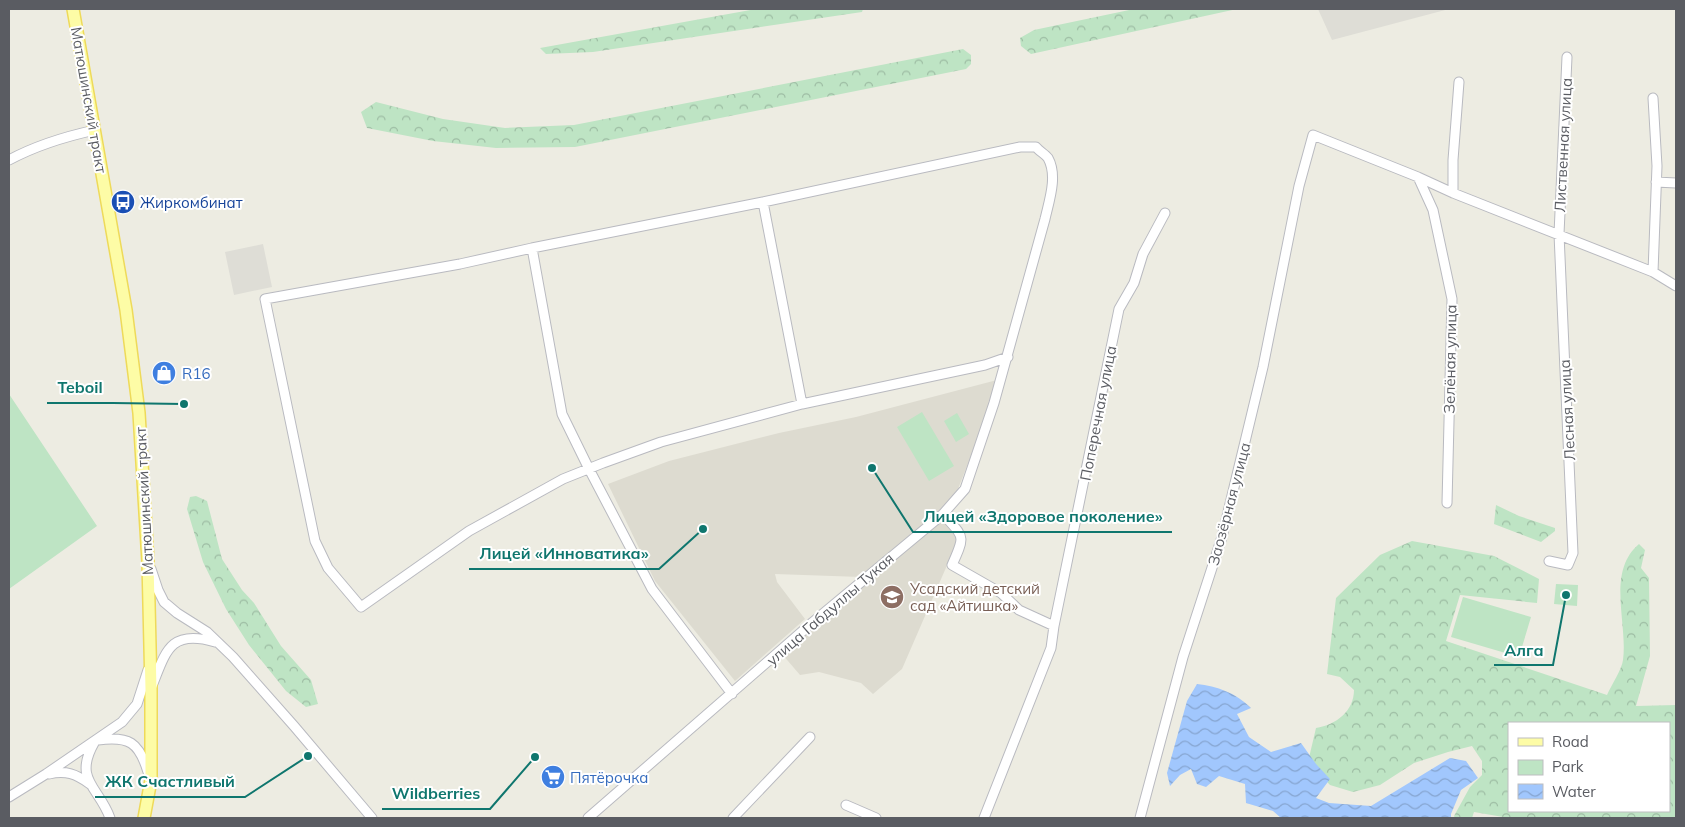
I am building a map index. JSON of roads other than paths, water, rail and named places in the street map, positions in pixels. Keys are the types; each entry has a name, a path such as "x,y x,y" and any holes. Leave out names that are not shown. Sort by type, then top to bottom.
{"main road":[{"name":"Матюшинский тракт","path":"73,9 132,350 139,413 148,562 151,689 151,780 144,818"}],"street":[{"name":"Лиственная улица","path":"1558,234 1567,56"},
{"path":"1453,193 1453,160 1459,82"},
{"path":"1653,98 1656,182 1653,272"},
{"path":"9,160 28,150 59,138 95,130"},
{"name":"Заозёрная улица","path":"1140,818 1183,657 1222,537 1263,367 1298,186 1313,135 1418,177"},
{"name":"улица Габдуллы Тукая","path":"588,818 813,622 943,514 965,489 1008,357 1051,196 1052,174 1048,158 1036,147 1020,147 763,202"},
{"path":"1418,177 1453,193 1653,272 1676,286"},
{"name":"Зелёная улица","path":"1418,177 1433,210 1452,299 1447,503"},
{"path":"1656,182 1676,183"},
{"path":"802,404 763,202 460,264 265,299 316,541 328,568 361,607 468,531 563,479 661,442 802,404 985,365 1008,357"},
{"name":"Поперечная улица","path":"984,818 1051,648 1119,309 1134,283 1143,254 1165,213"},
{"name":"Лесная улица","path":"1549,561 1568,565 1573,553 1558,234"},
{"path":"532,248 562,414 652,590 732,694"},
{"path":"943,514 961,535 962,542 952,566 1001,593 1020,610 1054,626"},
{"path":"148,562 164,602 177,613 207,632 233,657 372,818"},
{"path":"151,689 167,650 174,644 182,639 193,638 217,642"},
{"path":"9,797 122,722 133,710 141,696 150,660"},
{"path":"733,818 810,737"},
{"path":"95,740 116,738 132,744 144,757 151,780"},
{"path":"95,740 86,759 86,768 90,784 103,803 110,818"},
{"path":"46,774 69,772 90,784"},
{"path":"846,805 876,818"}],"water":[{"path":"1197,684 1212,686 1226,691 1239,698 1251,708 1237,714 1249,737 1271,752 1301,743 1330,779 1316,798 1329,803 1371,806 1450,758 1466,761 1478,778 1461,790 1451,818 1281,818 1273,811 1246,803 1245,784 1219,776 1206,787 1197,784 1191,769 1180,775 1170,786 1167,773 1187,701"}],"place":[{"name":"Жиркомбинат","path":"123,202"},
{"name":"R16","path":"164,373"},
{"name":"Teboil","path":"184,404"},
{"name":"Лицей «Здоровое поколение»","path":"872,468"},
{"name":"Лицей «Инноватика»","path":"703,529"},
{"name":"Алга","path":"1566,595"},
{"name":"Усадский детский сад «Айтишка»","path":"892,597"},
{"name":"ЖК Счастливый","path":"308,756"},
{"name":"Wildberries","path":"535,757"},
{"name":"Пятёрочка","path":"553,777"}]}
